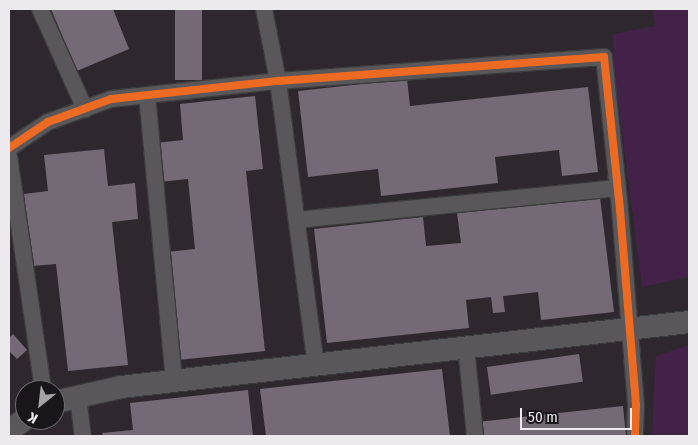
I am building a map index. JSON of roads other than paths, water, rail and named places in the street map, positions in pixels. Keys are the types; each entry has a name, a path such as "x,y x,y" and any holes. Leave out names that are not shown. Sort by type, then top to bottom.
{"street":[{"path":"40,9 85,109"},
{"path":"264,9 278,81 316,364"},
{"path":"9,148 48,122 111,99 278,81 604,56 629,328 635,436"},
{"path":"147,95 174,381"},
{"path":"9,156 42,380"},
{"path":"297,220 617,188"},
{"path":"65,400 174,381 689,322"},
{"path":"466,347 475,436"},
{"path":"78,397 83,436"}]}
